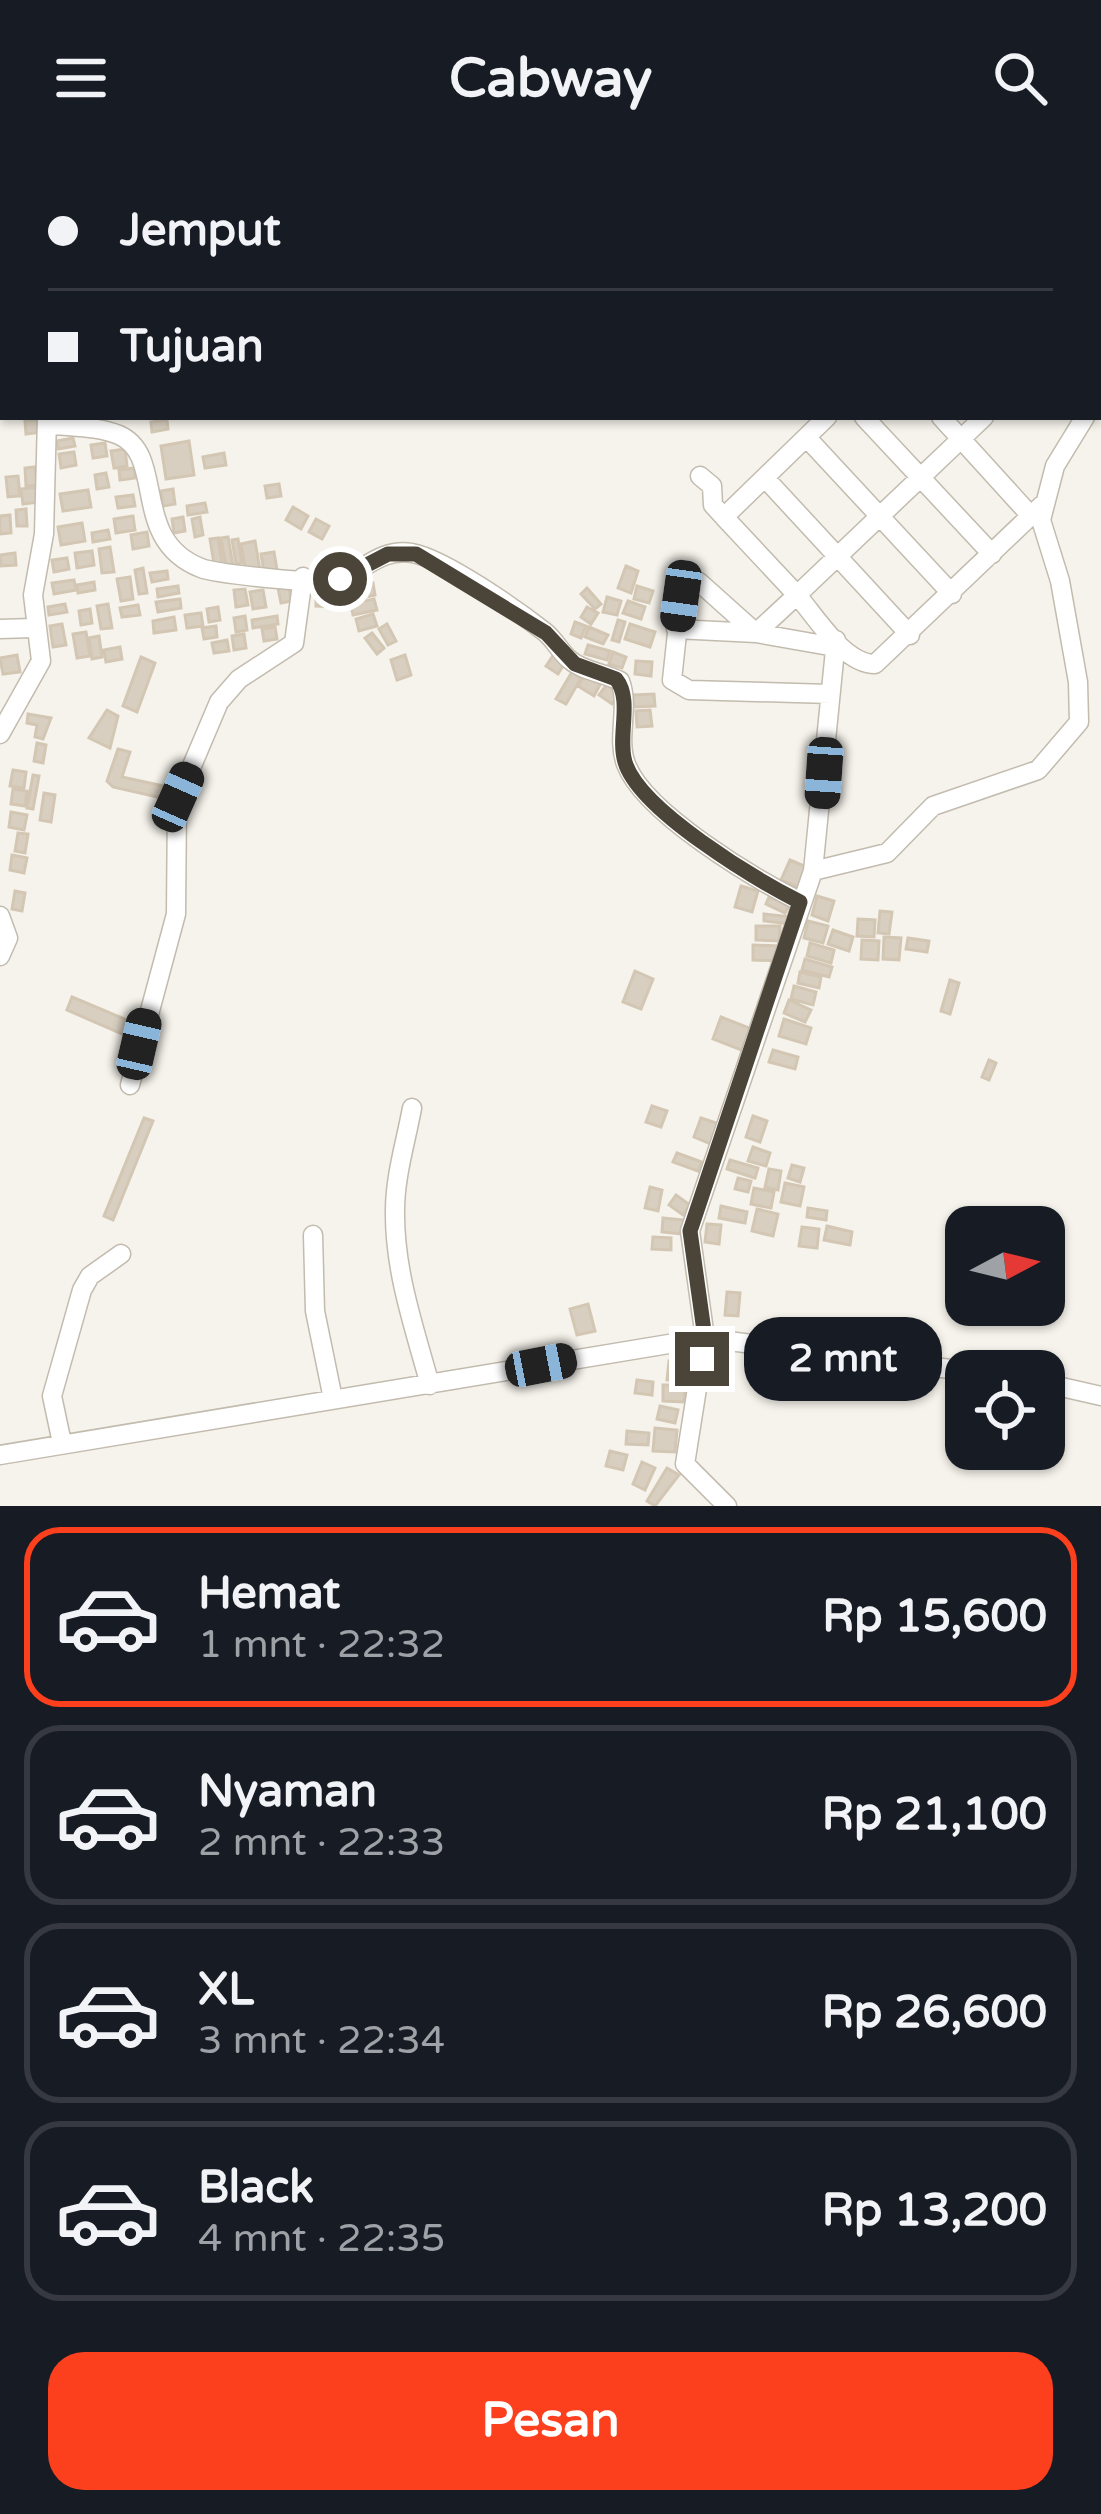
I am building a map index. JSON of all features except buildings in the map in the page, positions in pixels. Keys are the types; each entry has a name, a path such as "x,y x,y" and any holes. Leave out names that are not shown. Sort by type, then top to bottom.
{"street":[{"path":"0,734 41,661 33,628 33,587 44,534 47,420 100,430 131,443 146,470 154,519 169,544 191,563 240,576 332,582 388,554 416,554 546,633 575,664 616,679 623,690 624,761 636,782 734,866 800,902"},
{"path":"724,518 824,420"},
{"path":"867,420 992,554"},
{"path":"813,871 887,853 933,806 1038,770 1079,722 1078,682 1037,510 944,420"},
{"path":"756,633 981,420"},
{"path":"700,476 712,486 713,505 836,644 870,665 910,635 1037,510 1055,466 1083,420"},
{"path":"807,438 952,594"},
{"path":"765,478 910,635"},
{"path":"130,1085 176,914 181,858 177,801 218,702 239,679 294,643 303,577"},
{"path":"756,633 694,581 681,596 671,675 682,688 830,694"},
{"path":"0,629 33,628"},
{"path":"676,629 836,644"},
{"path":"727,1506 685,1464 705,1338 690,1231 813,871 836,644"},
{"path":"0,916 8,938 0,956"},
{"path":"412,1108 395,1230 402,1284 430,1385"},
{"path":"314,1235 315,1311 333,1399"},
{"path":"62,1443 52,1396 82,1290 90,1276 121,1254"},
{"path":"0,1455 705,1338 945,1368"},
{"path":"1065,1388 1101,1396"}],"route":[{"path":"340,579 388,554 423,556 546,633 575,664 620,681 624,761 636,782 734,866 800,902 758,1041 690,1231 705,1338 702,1359"}]}
